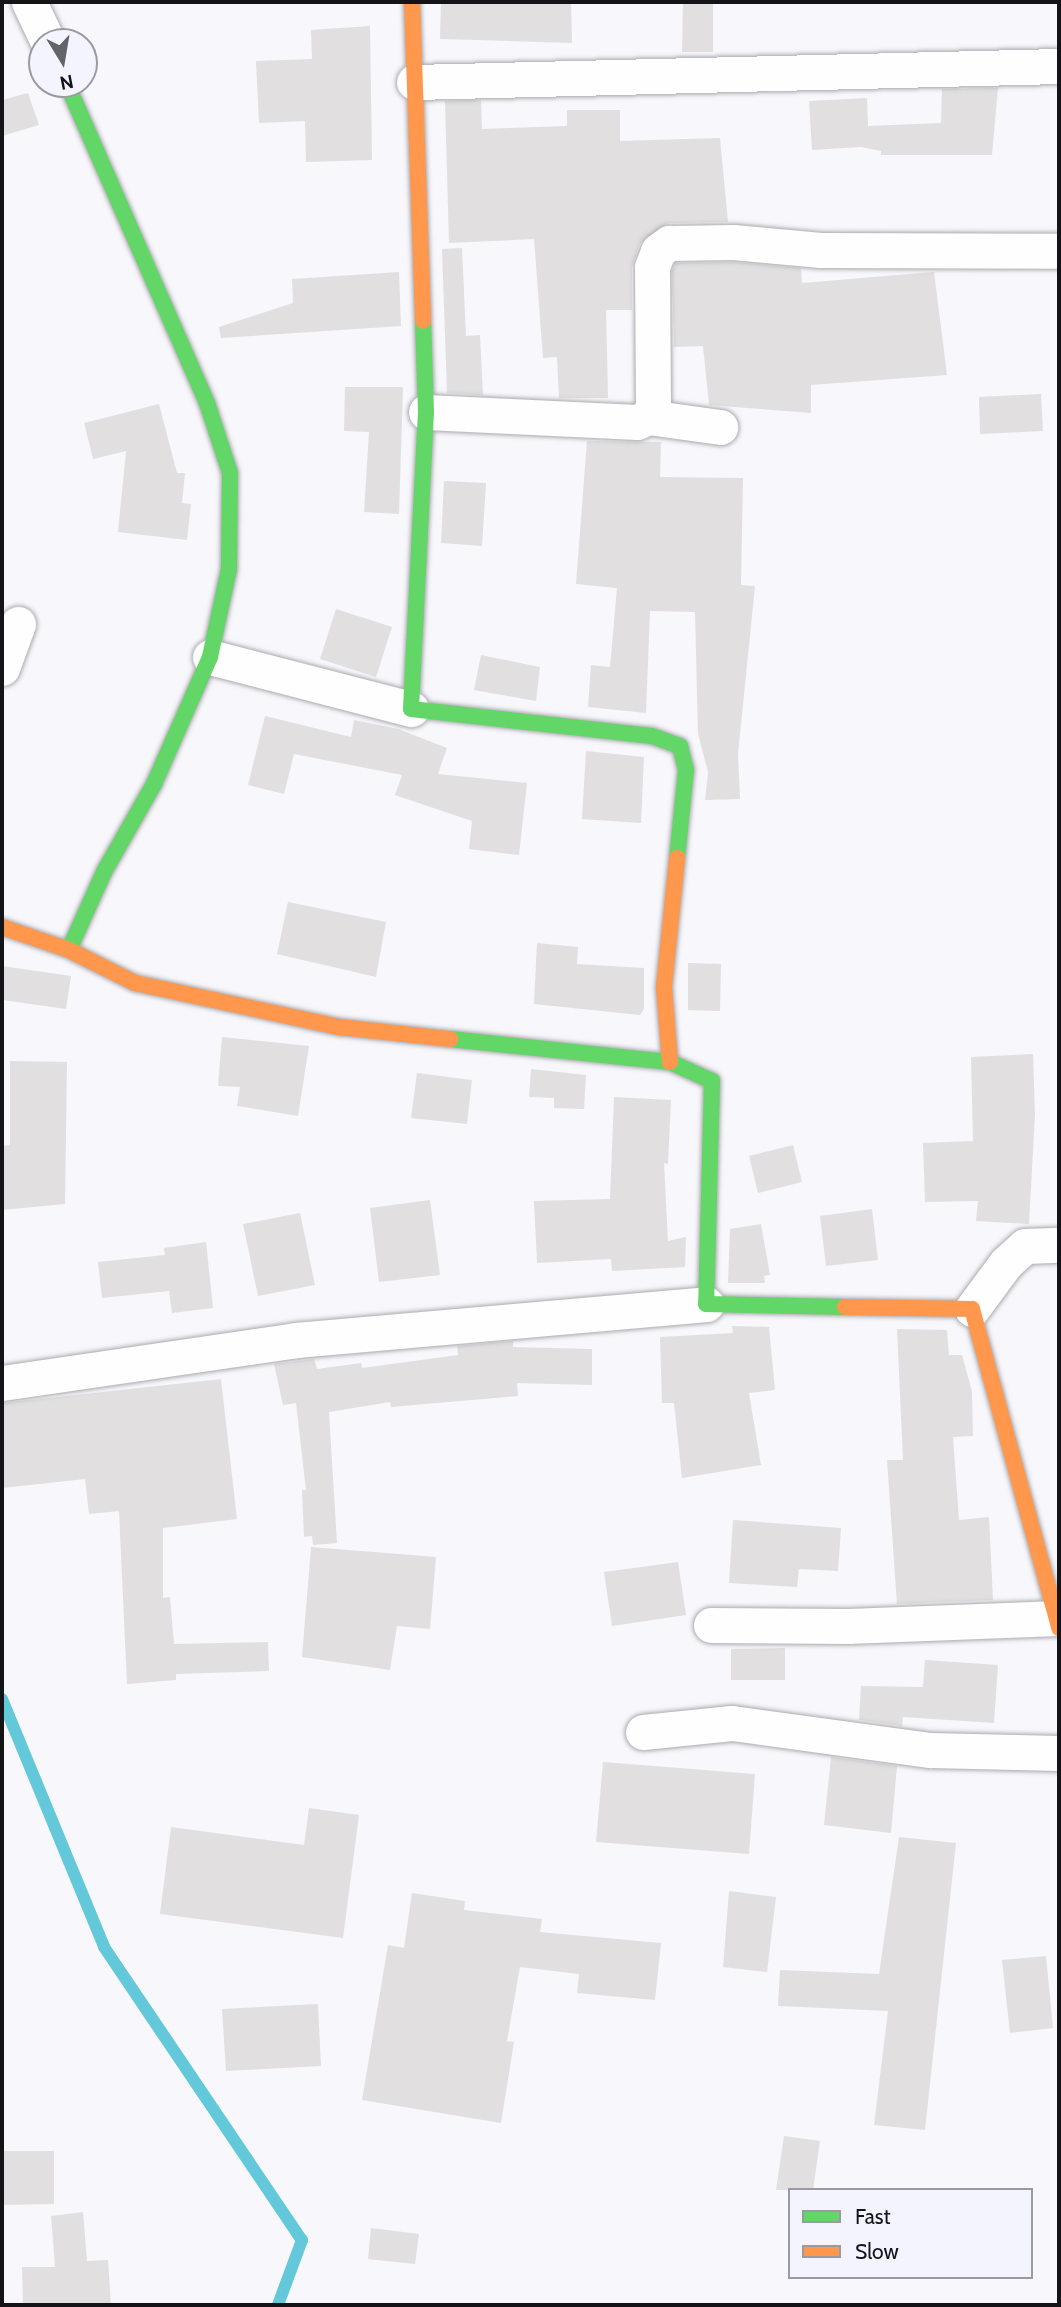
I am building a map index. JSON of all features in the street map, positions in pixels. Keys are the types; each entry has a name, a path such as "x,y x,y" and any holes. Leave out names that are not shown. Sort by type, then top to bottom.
{"street":[{"path":"29,2 41,28"},
{"path":"411,709 426,412 412,2"},
{"path":"414,82 1059,66"},
{"path":"69,950 104,872 154,784 210,657 229,569 230,473 202,391 73,98"},
{"path":"648,417 653,406 652,267 658,251 668,243 733,242 821,250 1059,251"},
{"path":"426,412 637,422 648,417 720,427"},
{"path":"2,668 18,624"},
{"path":"210,657 411,709 652,736 680,746 686,770 664,987 670,1062"},
{"path":"2,927 69,950 135,983 339,1027 670,1062 712,1081 706,1304"},
{"path":"972,1309 1006,1263 1025,1246 1059,1245"},
{"path":"2,1383 296,1340 706,1304 972,1309"},
{"path":"711,1625 1059,1623 972,1309"},
{"path":"643,1732 732,1723 930,1750 1059,1753"}],"building":[{"path":"441,2 571,2 572,43 440,39"},
{"path":"683,3 713,3 713,52 682,52"},
{"path":"370,26 372,160 306,162 305,121 259,123 256,61 312,59 311,30"},
{"path":"998,88 992,155 881,155 881,151 861,147 812,150 809,101 867,98 868,126 941,123 942,89"},
{"path":"28,93 39,125 2,136 2,100"},
{"path":"481,100 482,129 567,126 567,110 620,110 620,141 720,138 728,222 668,223 640,243 632,267 632,310 606,310 608,398 559,398 557,357 543,358 534,239 449,243 445,101"},
{"path":"462,248 466,336 480,335 483,395 447,393 442,249"},
{"path":"731,262 801,268 802,283 934,272 947,375 811,385 811,413 709,405 703,346 674,347 672,271 676,263"},
{"path":"399,272 401,326 221,338 219,327 293,303 292,279"},
{"path":"345,387 403,387 399,514 364,512 369,432 344,431"},
{"path":"1041,394 1043,431 980,434 979,397"},
{"path":"159,404 177,473 185,473 182,503 191,504 187,540 118,532 126,451 93,459 84,423"},
{"path":"587,441 661,442 660,477 743,478 741,585 755,586 738,754 740,799 705,800 708,772 698,734 695,612 650,611 646,713 588,707 591,665 610,667 617,588 576,584"},
{"path":"444,481 486,483 482,546 441,543"},
{"path":"336,609 392,627 376,677 320,659"},
{"path":"481,655 540,667 536,701 474,690"},
{"path":"265,716 351,737 354,720 398,729 447,748 438,774 527,783 519,855 469,849 472,821 395,795 402,775 294,754 284,794 248,785"},
{"path":"586,751 644,757 641,823 582,819"},
{"path":"288,902 386,922 376,977 277,954"},
{"path":"537,943 578,947 577,964 644,968 644,1009 640,1015 534,1004"},
{"path":"688,963 721,964 720,1011 688,1010"},
{"path":"2,966 71,976 66,1009 2,1000"},
{"path":"222,1037 309,1046 298,1116 237,1106 240,1087 218,1086"},
{"path":"1033,1054 1035,1114 1029,1224 976,1221 978,1201 925,1202 923,1143 973,1141 971,1057"},
{"path":"10,1061 67,1062 65,1204 2,1210 2,1146 10,1145"},
{"path":"531,1069 586,1075 584,1109 554,1108 554,1098 529,1097"},
{"path":"417,1073 472,1080 467,1124 411,1118"},
{"path":"614,1097 671,1100 668,1164 664,1163 668,1241 686,1237 685,1267 612,1271 611,1259 537,1263 534,1201 610,1199"},
{"path":"793,1145 802,1182 758,1193 749,1156"},
{"path":"430,1200 440,1275 379,1282 370,1208"},
{"path":"872,1209 878,1260 826,1266 820,1216"},
{"path":"300,1213 315,1285 258,1296 243,1224"},
{"path":"761,1224 770,1275 764,1276 765,1283 728,1283 730,1229"},
{"path":"206,1242 213,1308 172,1313 169,1291 102,1298 98,1262 165,1255 164,1248"},
{"path":"732,1326 769,1327 775,1390 749,1393 761,1465 682,1478 674,1403 662,1403 660,1337 733,1333"},
{"path":"897,1329 947,1330 949,1355 962,1355 972,1391 973,1436 953,1437 959,1520 989,1517 993,1600 897,1604 887,1460 903,1460"},
{"path":"513,1341 513,1347 592,1349 592,1385 517,1383 518,1396 391,1407 390,1402 329,1412 337,1543 313,1545 312,1536 304,1537 302,1490 306,1490 296,1403 283,1405 274,1364 314,1359 317,1369 361,1363 362,1368 458,1355 457,1346"},
{"path":"221,1379 237,1519 163,1528 163,1598 170,1597 174,1644 268,1642 269,1671 176,1674 176,1680 127,1684 119,1511 89,1514 85,1479 2,1488 2,1403"},
{"path":"733,1520 841,1528 838,1571 799,1569 797,1587 729,1583"},
{"path":"311,1547 436,1557 430,1629 397,1626 390,1670 302,1657"},
{"path":"678,1562 686,1615 612,1626 604,1572"},
{"path":"785,1648 785,1680 731,1680 731,1649"},
{"path":"925,1660 998,1665 994,1723 903,1717 902,1726 859,1720 861,1686 923,1687"},
{"path":"831,1757 897,1766 891,1833 824,1825"},
{"path":"603,1762 755,1774 749,1854 596,1842"},
{"path":"309,1808 359,1815 343,1938 160,1914 171,1827 304,1845"},
{"path":"899,1837 956,1843 925,2130 874,2125 888,2011 778,2006 780,1970 879,1974"},
{"path":"729,1891 776,1897 767,1972 723,1967"},
{"path":"412,1893 465,1901 464,1910 542,1919 540,1932 661,1943 655,2000 577,1993 579,1974 520,1967 507,2041 514,2042 501,2123 362,2100 388,1945 404,1948"},
{"path":"1046,1956 1053,2028 1010,2033 1002,1960"},
{"path":"318,2004 321,2066 226,2071 222,2009"},
{"path":"784,2136 820,2141 813,2188 776,2190"},
{"path":"2,2151 54,2151 54,2204 2,2205"},
{"path":"83,2212 87,2261 108,2260 111,2305 23,2305 22,2267 55,2267 51,2216"},
{"path":"371,2228 419,2234 415,2264 368,2259"}],"waterway":[{"path":"2,1699 104,1947 302,2240 278,2305"}],"traffic: fast":[{"path":"69,950 104,872 154,784 210,657 229,569 230,473 207,403 73,98"},
{"path":"423,321 426,412 411,709 652,736 680,746 686,770 677,858"},
{"path":"450,1039 670,1062 712,1081 706,1304 845,1307"}],"traffic: slow":[{"path":"412,2 423,321"},
{"path":"670,1062 664,987 677,858"},
{"path":"2,927 69,950 135,983 339,1027 450,1039"},
{"path":"845,1307 972,1309 1059,1628"}]}
